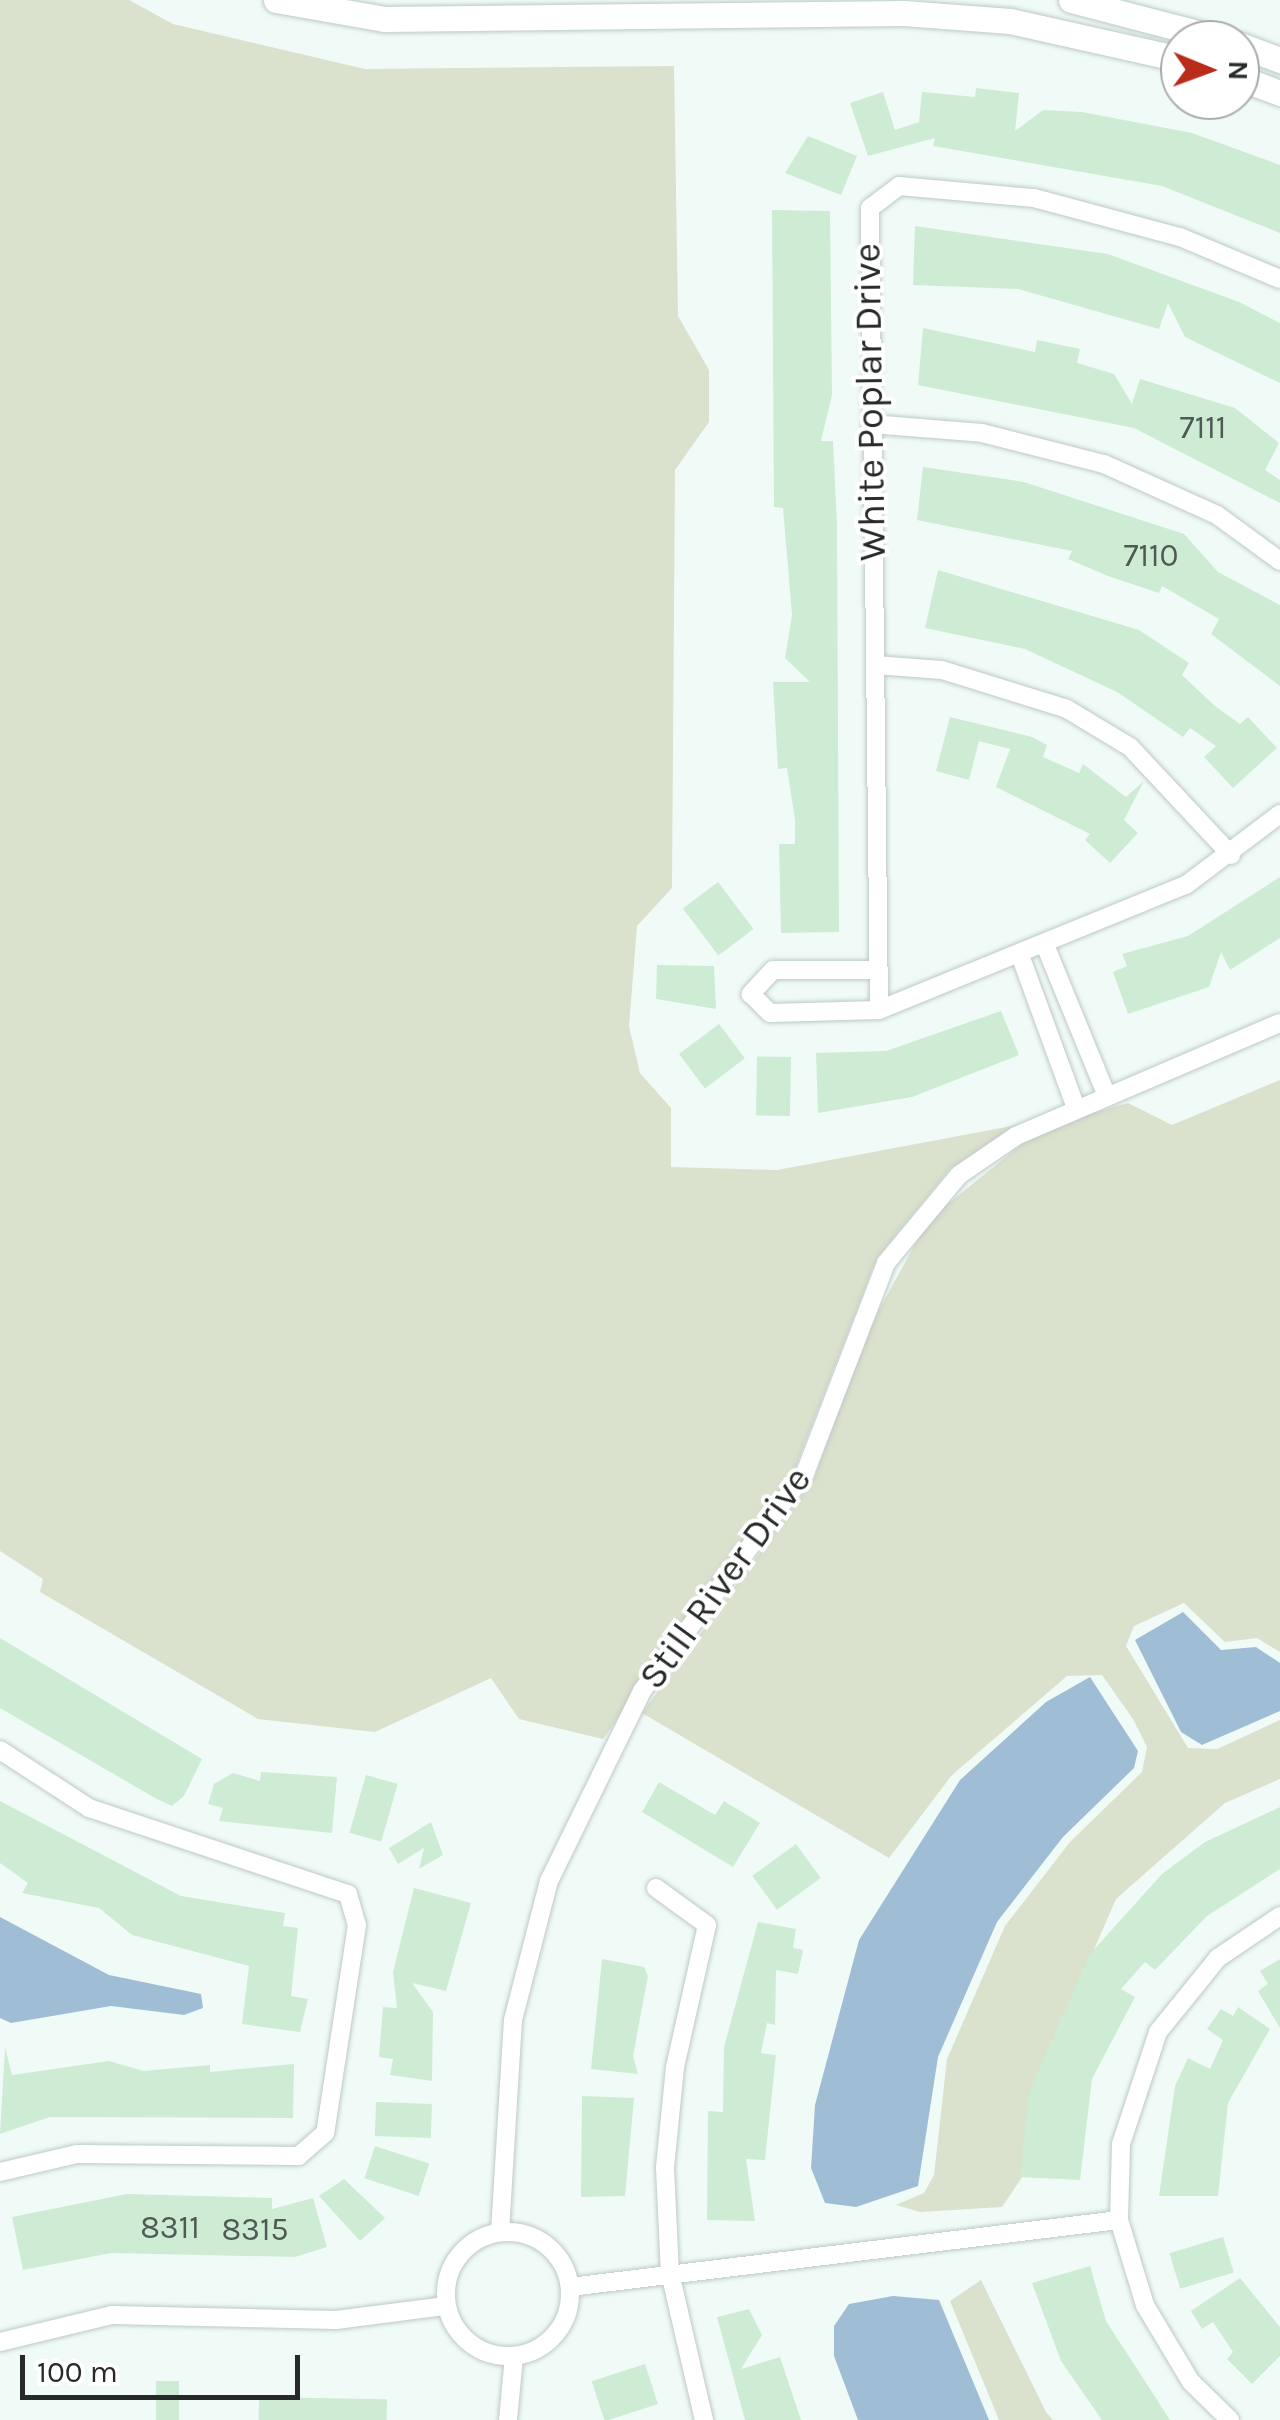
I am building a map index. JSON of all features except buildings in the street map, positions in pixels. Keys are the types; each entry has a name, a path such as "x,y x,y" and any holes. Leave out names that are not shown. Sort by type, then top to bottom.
{"street":[{"path":"276,0 386,19 523,8 904,13 1010,21 1160,54"},
{"path":"1071,0 1160,22"},
{"name":"White Poplar Drive","path":"879,1010 866,223 881,193 899,186 1117,217 1280,279"},
{"path":"871,424 982,434 1104,464 1218,516 1280,561"},
{"path":"875,665 959,674 1067,709 1143,758 1231,855"},
{"path":"879,970 773,970 758,976 750,994 770,1012 879,1010 1186,885 1231,855 1280,814"},
{"path":"1045,945 1107,1096"},
{"path":"1020,955 1076,1108"},
{"name":"Still River Drive","path":"500,2232 514,2020 549,1881 591,1781 652,1676 805,1474 852,1336 921,1213 988,1155 1076,1108 1280,1023"},
{"path":"1052,1041 1080,1029"},
{"path":"0,1750 89,1808 348,1894 357,1925 325,2134 299,2156 77,2154 0,2172"},
{"path":"656,1888 707,1925 674,2068 665,2168 670,2273 704,2420"},
{"path":"1230,2420 1166,2346 1119,2220 1127,2105 1158,2032 1218,1958 1280,1916"},
{"path":"570,2287 1119,2220"},
{"path":"500,2232 554,2251 570,2287 562,2325 514,2356 463,2338 446,2306 458,2258 500,2232"},
{"path":"0,2340 112,2315 336,2320 446,2306"},
{"path":"508,2420 514,2356"}],"green space":[{"path":"0,0 129,0 173,24 365,69 674,66 678,316 709,370 709,422 675,470 672,888 637,926 629,1026 640,1073 671,1108 671,1167 777,1170 1017,1125 951,1168 877,1258 795,1469 603,1739 519,1719 491,1678 375,1732 258,1719 40,1592 43,1579 0,1551"},
{"path":"1280,1080 1280,1652 1257,1638 1225,1642 1184,1603 1134,1626 1126,1646 1188,1748 1217,1749 1280,1720 1280,1779 1225,1803 1116,1899 1058,2032 1029,2167 1002,2207 920,2212 896,2205 924,2193 934,2175 947,2059 1005,1926 1070,1842 1142,1772 1147,1747 1133,1719 1102,1675 1067,1676 952,1775 889,1858 642,1713 814,1479 863,1339 929,1219 1022,1144 1081,1116 1128,1103 1172,1125"},
{"path":"981,2280 1053,2420 999,2420 950,2301"}],"water":[{"path":"1183,1612 1221,1650 1256,1647 1280,1663 1280,1711 1202,1745 1181,1732 1135,1640"},
{"path":"1090,1677 1138,1751 1134,1768 1063,1837 997,1922 938,2057 918,2186 856,2207 825,2203 811,2168 815,2105 859,1940 960,1780 1046,1702"},
{"path":"0,1917 109,1975 201,1994 203,2008 184,2015 111,2006 11,2023 0,2018"},
{"path":"893,2296 939,2300 989,2420 858,2420 834,2356 834,2326 849,2304"}]}
